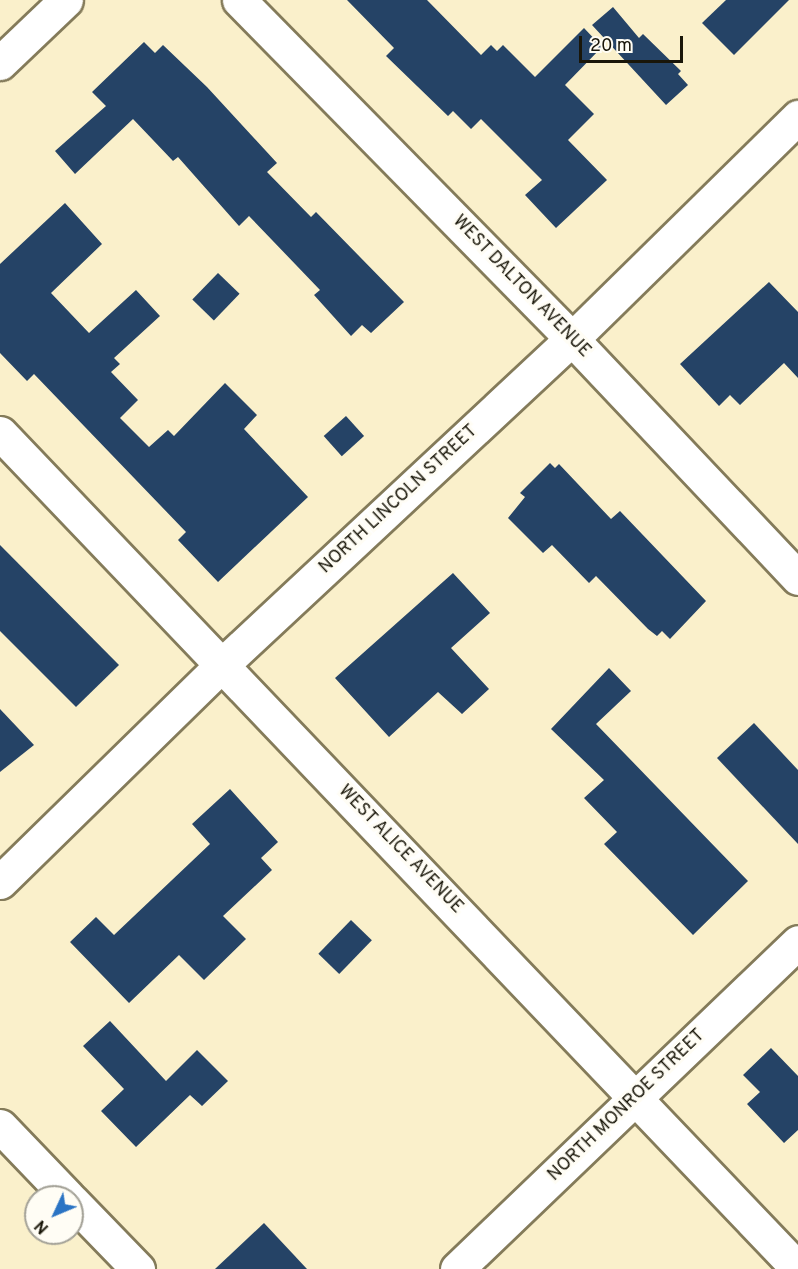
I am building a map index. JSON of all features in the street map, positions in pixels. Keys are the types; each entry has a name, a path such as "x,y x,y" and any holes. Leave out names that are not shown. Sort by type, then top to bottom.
{"street":[{"path":"0,63 66,0"},
{"name":"WEST DALTON AVENUE","path":"239,0 572,339 798,578"},
{"name":"NORTH LINCOLN STREET","path":"0,882 223,664 572,339 798,117"},
{"name":"WEST ALICE AVENUE","path":"0,433 223,664 798,1269"},
{"name":"NORTH MONROE STREET","path":"457,1269 798,942"},
{"path":"0,1126 57,1185"},
{"path":"84,1213 138,1269"}],"building":[{"path":"347,0 427,0 481,55 491,45 497,51 503,45 535,77 584,28 602,47 565,85 594,114 568,140 607,180 556,228 525,195 542,180 481,119 471,129 453,111 448,116 386,56 394,48"},
{"path":"726,0 789,0 734,55 702,23"},
{"path":"613,7 639,38 643,34 681,71 678,74 688,85 666,105 592,25"},
{"path":"144,42 155,53 163,45 207,87 277,163 267,172 311,217 316,212 404,302 371,333 362,325 351,336 314,295 320,290 249,216 239,226 178,157 173,161 133,119 75,174 55,151 106,106 92,92"},
{"path":"65,203 102,244 51,293 89,333 136,290 160,316 114,358 120,364 111,372 138,400 120,418 149,447 168,430 174,436 225,383 257,415 244,429 308,497 218,582 178,540 186,532 34,374 27,381 0,353 0,264"},
{"path":"218,273 240,294 214,320 192,300"},
{"path":"769,282 798,312 798,378 784,363 740,405 730,395 719,406 680,364"},
{"path":"346,416 364,436 342,456 324,436"},
{"path":"550,463 555,468 559,464 611,519 620,511 706,601 670,639 662,631 657,636 648,629 596,576 589,583 552,545 543,553 508,518 525,497 520,493"},
{"path":"0,545 119,665 76,707 0,631"},
{"path":"453,573 490,613 451,648 489,689 462,714 438,692 389,737 335,678"},
{"path":"609,668 631,691 596,724 748,881 693,935 604,844 617,832 584,798 604,780 551,729"},
{"path":"0,709 34,745 0,772"},
{"path":"754,723 798,770 798,844 717,758"},
{"path":"230,789 278,842 261,858 272,870 223,916 246,939 204,980 179,955 129,1003 70,942 96,917 114,935 210,844 192,824"},
{"path":"351,920 372,940 339,974 318,954"},
{"path":"110,1021 166,1081 197,1050 228,1081 202,1106 190,1095 136,1147 101,1111 124,1089 83,1046"},
{"path":"771,1048 798,1076 798,1130 784,1143 747,1104 760,1092 743,1075"},
{"path":"264,1223 307,1269 215,1269"}]}
